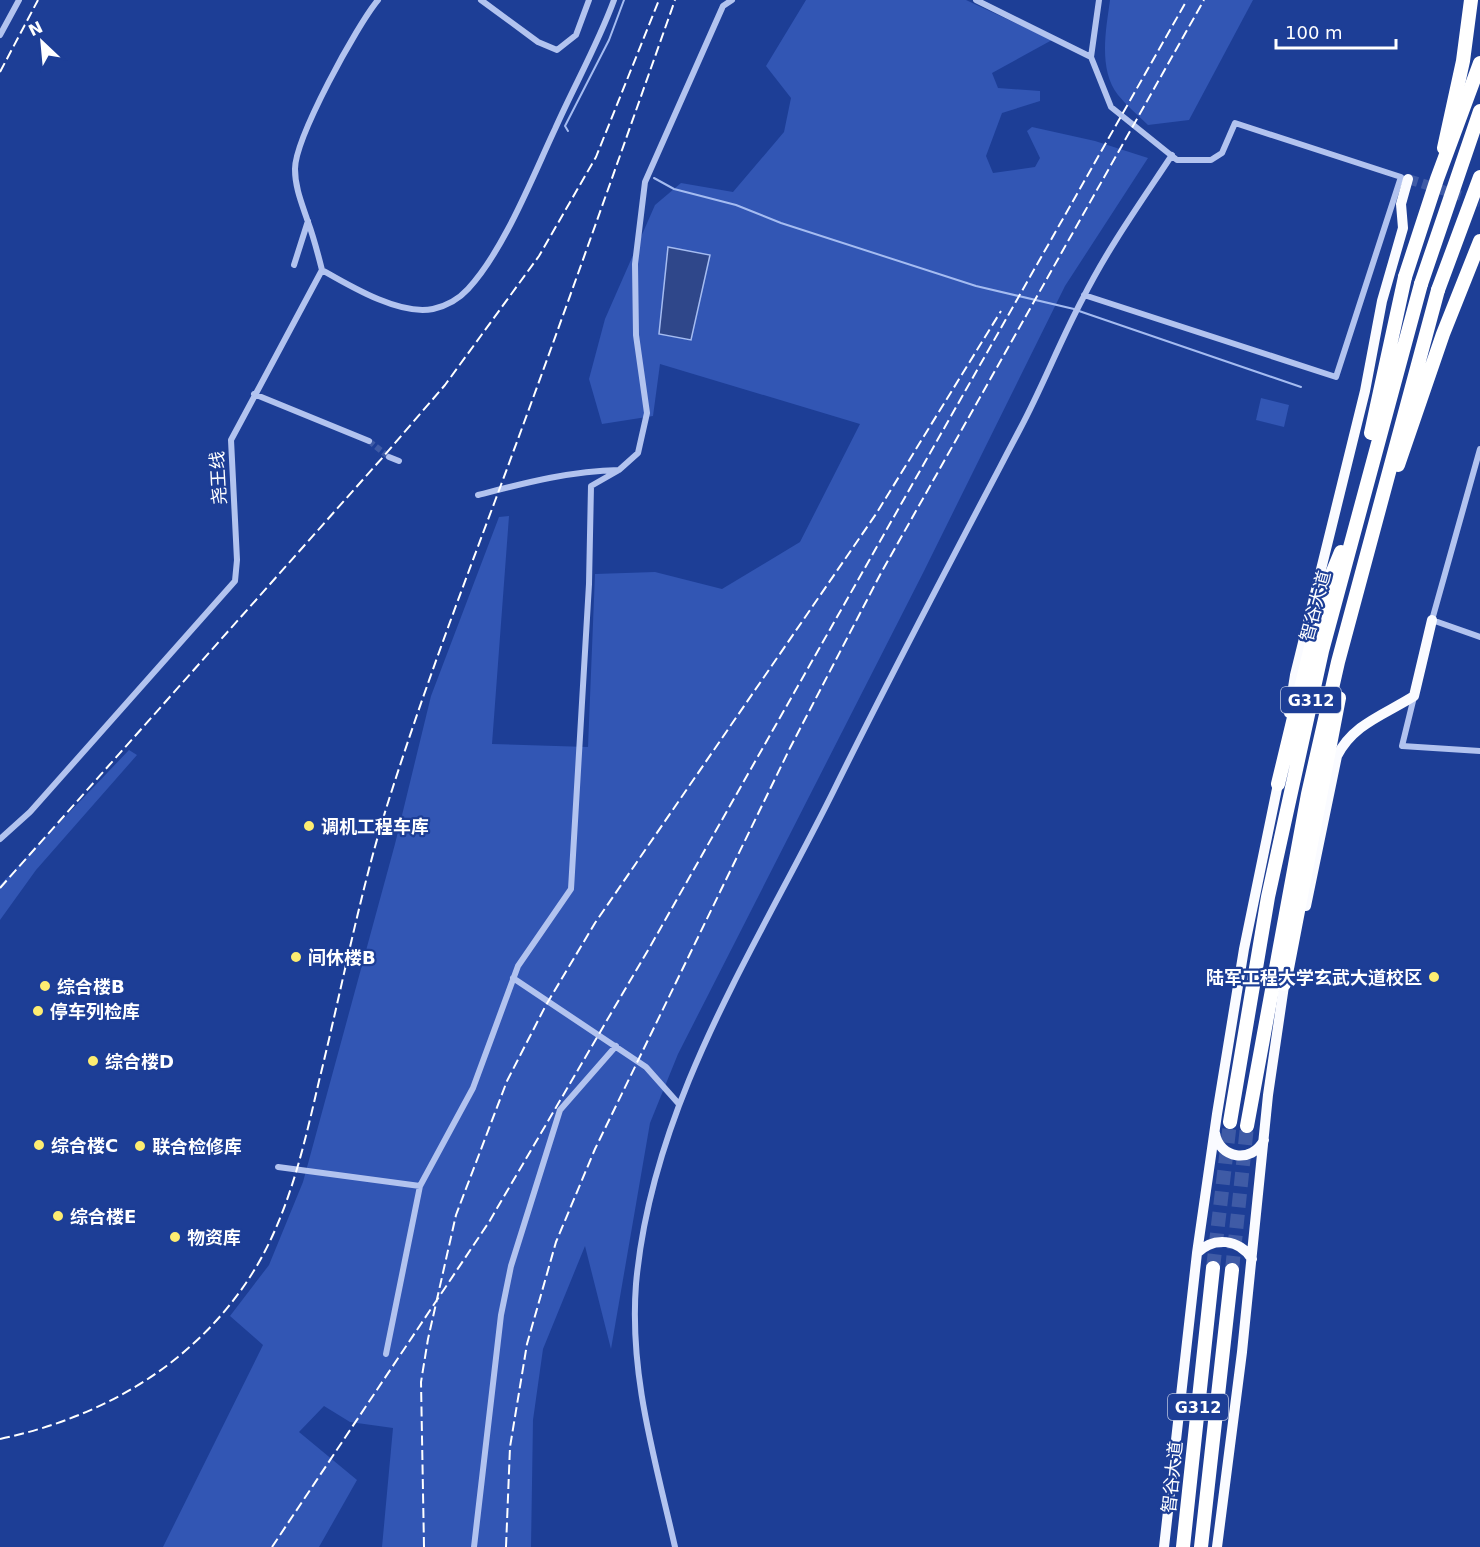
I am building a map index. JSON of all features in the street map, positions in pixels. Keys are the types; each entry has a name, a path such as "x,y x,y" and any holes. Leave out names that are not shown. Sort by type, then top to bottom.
{"highway":[{"path":"1437,179 1463,61 1471,0"},
{"path":"1278,784 1324,593 1360,504 1374,415 1405,277 1437,179 1480,63"},
{"name":"智谷大道","path":"1230,1122 1268,897 1322,651 1421,284 1480,111"},
{"name":"智谷大道","path":"1247,1126 1308,794 1338,662 1438,290 1480,177"},
{"path":"1284,984 1366,556 1443,334 1480,241"},
{"name":"智谷大道","path":"1183,1547 1213,1268"},
{"name":"智谷大道","path":"1201,1547 1232,1270"}],"main road":[{"path":"1164,1547 1197,1253 1244,949 1278,784 1295,675 1365,391 1382,301 1403,228 1401,204 1404,178"},
{"path":"1217,1547 1284,984 1306,906 1337,756 1345,740 1356,729 1414,696 1432,620"},
{"path":"1215,1130 1216,1140 1222,1149 1231,1155 1242,1156 1259,1147 1265,1129"},
{"path":"1197,1253 1207,1245 1226,1242 1241,1247 1252,1259"}],"street":[{"path":"0,36 19,0"},
{"path":"378,0 354,35 302,141 295,167 299,199 322,270 356,289 415,310 432,309 453,302 468,289 493,256 546,149 614,0"},
{"path":"481,0 538,42 557,50 576,35 589,0"},
{"path":"386,1354 420,1186 473,1088 513,978 531,944 571,889 589,584 591,486 619,470 638,453 647,413 636,335 635,264 645,182 723,6 732,0"},
{"path":"976,0 1091,57"},
{"path":"1084,295 1336,377 1404,178 1235,123 1222,153 1211,160 1177,160 1111,107 1091,57 1099,0"},
{"path":"675,1547 657,1481 639,1386 635,1330 636,1282 649,1202 678,1103 914,629 1038,395 1064,334 1084,295 1111,248 1172,155"},
{"path":"294,265 308,221"},
{"name":"尧王线","path":"0,839 30,812 235,580 237,561 231,440 322,270"},
{"path":"254,394 369,441"},
{"path":"1480,449 1432,620 1480,637"},
{"path":"389,457 399,461"},
{"path":"478,495 554,476 587,471 619,470"},
{"path":"1414,696 1402,746 1480,751"},
{"path":"513,978 646,1067 678,1103"},
{"path":"474,1547 501,1315 511,1266 560,1110 616,1046"},
{"path":"278,1167 420,1186"}],"shaded area":[{"path":"806,0 966,0 1052,40 992,73 998,88 1040,91 1040,101 1002,113 986,156 993,173 1035,167 1040,158 1027,131 1032,127 1095,141 1148,158 1065,286 923,573 678,1054 650,1123 611,1349 585,1246 543,1349 533,1420 531,1547 382,1547 393,1428 350,1422 324,1406 299,1432 357,1480 319,1547 163,1547 263,1345 230,1316 269,1265 303,1182 395,844 431,696 499,517 509,516 492,744 588,747 595,574 655,572 722,589 800,542 860,424 660,364 653,416 602,424 589,379 605,319 655,205 681,183 733,192 784,132 791,98 766,66"},
{"path":"1110,0 1253,0 1189,120 1148,125 1118,95 1112,85 1106,61"},
{"path":"668,247 710,255 691,340 659,334"},
{"path":"1261,398 1289,405 1284,427 1256,420"},
{"path":"129,750 137,755 36,870 0,920 0,885"}],"waterway":[{"path":"568,131 565,126 609,40 624,0"},
{"path":"654,178 674,189 736,205 781,223 976,286 1074,309"},
{"path":"1079,311 1301,387"}],"tunnel":[{"path":"1408,179 1480,202"},
{"path":"369,441 389,457"},
{"path":"1213,1268 1230,1122"},
{"path":"1232,1270 1247,1126"}],"railway":[{"path":"0,72 38,0"},
{"path":"0,888 445,385 539,256 596,157 659,0"},
{"path":"0,1439 37,1430 106,1403 169,1364 223,1313 246,1283 272,1236 300,1159 362,898 392,790 416,717 564,314 675,0"},
{"path":"272,1547 489,1222 651,945 1187,0"},
{"path":"506,1547 510,1447 527,1344 556,1242 595,1149 790,748 881,573 1204,0"},
{"path":"424,1547 421,1382 428,1339 456,1215 507,1081 546,1005 595,923 876,514 1001,311"}],"place":[{"name":"调机工程车库","path":"309,826"},
{"name":"间休楼B","path":"296,957"},
{"name":"陆军工程大学玄武大道校区","path":"1434,977"},
{"name":"综合楼B","path":"45,986"},
{"name":"停车列检库","path":"38,1011"},
{"name":"综合楼D","path":"93,1061"},
{"name":"综合楼C","path":"39,1145"},
{"name":"联合检修库","path":"140,1146"},
{"name":"综合楼E","path":"58,1216"},
{"name":"物资库","path":"175,1237"}]}
